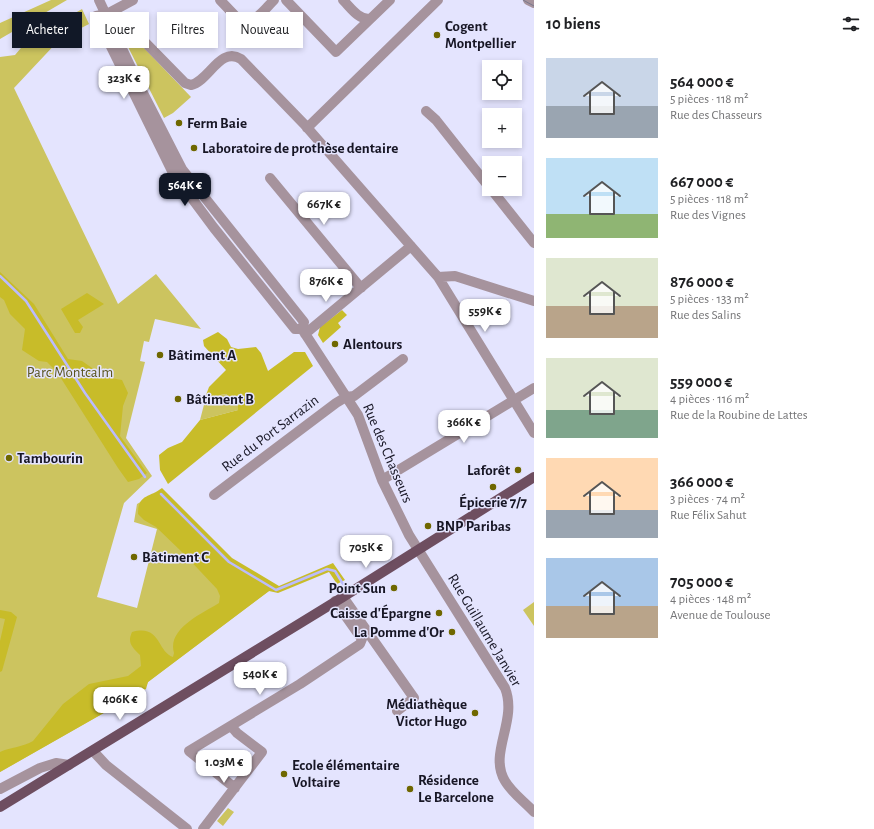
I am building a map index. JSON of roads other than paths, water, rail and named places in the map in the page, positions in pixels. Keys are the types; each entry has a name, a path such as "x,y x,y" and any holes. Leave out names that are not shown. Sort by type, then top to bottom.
{"main road":[{"path":"0,807 339,599 534,477"}],"street":[{"name":"Rue des Chasseurs","path":"100,0 106,12"},
{"path":"111,12 133,0"},
{"path":"220,0 241,22 253,21 274,0"},
{"path":"286,0 336,52 390,0"},
{"path":"343,0 359,16 364,19 369,19"},
{"path":"307,128 438,0"},
{"path":"528,0 534,3"},
{"path":"149,46 185,82 191,85 201,80 222,59 236,56 307,128 438,277 534,433"},
{"name":"Rue des Chasseurs","path":"114,48 178,171 214,228 295,329 303,332 346,397 362,424 382,480 401,520 418,550"},
{"name":"Rue des Chasseurs","path":"122,48 141,98"},
{"path":"426,111 436,120 482,178"},
{"path":"270,178 362,288"},
{"path":"496,196 534,243"},
{"path":"303,332 362,288 411,246"},
{"path":"438,277 455,276 534,301"},
{"name":"Rue du Port Sarrazin","path":"214,495 336,403 346,397 354,396 403,359"},
{"path":"382,480 534,388"},
{"name":"Rue Guillaume Janvier","path":"418,550 505,688 510,704 499,758 500,771 508,786 534,812"},
{"path":"339,599 414,698 397,711"},
{"path":"235,788 189,751 360,644 362,639 339,599"},
{"path":"203,829 262,752 237,733 231,726"},
{"path":"93,751 106,765 188,829"},
{"path":"0,789 40,768 56,763 69,765"}],"water":[{"path":"342,199 345,205 339,213 334,207"}],"waterway":[{"path":"0,276 26,301 85,393 145,477"},
{"path":"161,494 229,562 276,590 327,569 335,571 343,584"}],"tram line":[{"path":"523,0 534,6"}],"place":[{"name":"Cogent Montpellier","path":"437,35"},
{"name":"Ferm Baie","path":"179,123"},
{"name":"Laboratoire de prothèse dentaire","path":"194,148"},
{"name":"Alentours","path":"335,344"},
{"name":"Bâtiment A","path":"160,355"},
{"name":"Bâtiment B","path":"178,399"},
{"name":"Tambourin","path":"9,458"},
{"name":"Laforêt","path":"518,470"},
{"name":"Épicerie 7/7","path":"493,487"},
{"name":"BNP Paribas","path":"428,526"},
{"name":"Bâtiment C","path":"134,557"},
{"name":"Point Sun","path":"394,588"},
{"name":"Caisse d'Épargne","path":"439,613"},
{"name":"La Pomme d'Or","path":"452,632"},
{"name":"Médiathèque Victor Hugo","path":"475,713"},
{"name":"Ecole élémentaire Voltaire","path":"284,774"},
{"name":"Résidence Le Barcelone","path":"410,789"}],"park label":[{"name":"Parc Montcalm","path":"70,372"}]}
